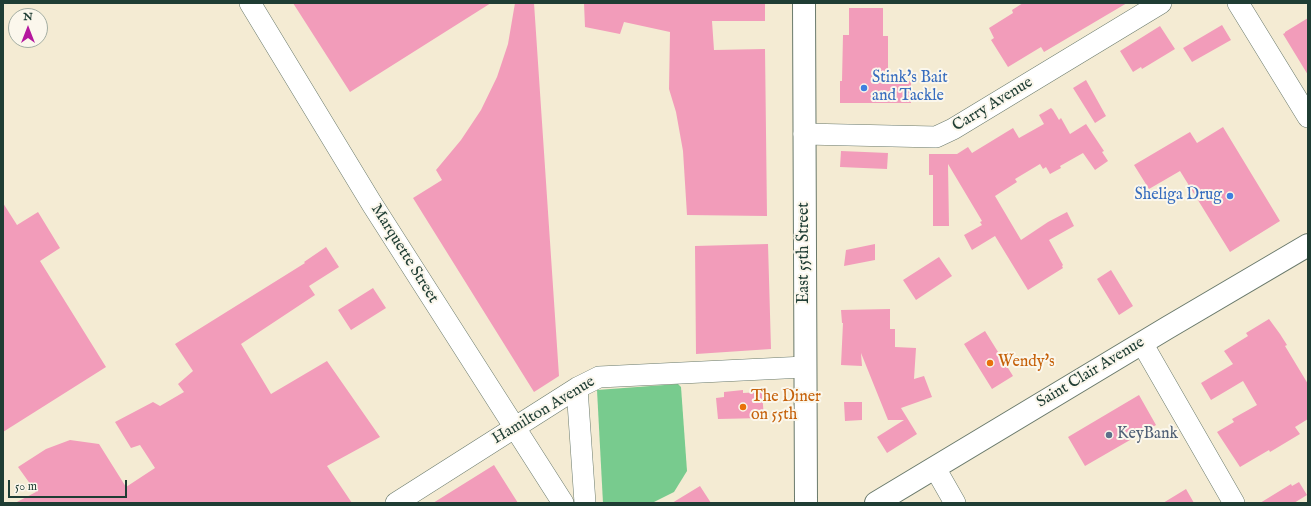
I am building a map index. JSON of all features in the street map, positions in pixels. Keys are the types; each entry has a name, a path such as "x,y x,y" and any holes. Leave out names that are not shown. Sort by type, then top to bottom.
{"main road":[{"name":"East 55th Street","path":"804,3 806,503"},
{"name":"Saint Clair Avenue","path":"876,503 1142,343 1308,246"}],"street":[{"name":"Marquette Street","path":"250,3 372,204 563,503"},
{"name":"Carry Avenue","path":"804,134 936,136 953,129 1161,3"},
{"path":"1238,3 1308,117"},
{"path":"1142,343 1234,503"},
{"name":"Hamilton Avenue","path":"396,503 578,388 599,377 806,367"},
{"path":"578,388 585,503"},
{"path":"934,468 955,503"}],"green space":[{"path":"678,384 681,387 687,471 674,492 652,503 603,503 597,390"}],"building":[{"path":"293,3 491,3 350,92"},
{"path":"515,3 534,3 559,376 534,392 413,198 442,180 436,170 461,140 481,110 497,77 508,44"},
{"path":"584,3 765,3 765,21 712,21 714,50 765,49 767,216 687,215 683,151 676,112 669,89 670,32 624,22 620,34 585,27"},
{"path":"1023,3 1127,3 1044,52 1041,47 1008,67 991,40 994,38 989,28 1013,13 1012,10"},
{"path":"849,8 883,8 883,36 888,36 888,81 911,81 911,103 840,103 843,35 849,35"},
{"path":"1308,18 1308,75 1283,34"},
{"path":"1222,25 1231,40 1192,62 1183,48"},
{"path":"1160,26 1175,49 1142,69 1141,67 1133,72 1120,51"},
{"path":"1086,80 1106,116 1095,123 1073,88"},
{"path":"1051,108 1059,120 1061,118 1070,134 1086,124 1104,151 1102,152 1108,161 1095,170 1083,153 1060,166 1061,168 1050,174 1046,167 1043,169 1040,164 1015,179 1017,182 995,196 1021,240 1048,222 1067,212 1074,226 1049,240 1063,265 1063,268 1028,290 995,236 972,250 964,235 982,225 980,222 982,221 948,164 949,226 933,226 933,175 929,175 929,154 957,154 968,147 972,153 1013,128 1019,138 1044,124 1039,115"},
{"name":"Sheliga Drug","path":"1223,127 1280,221 1230,252 1180,171 1149,189 1134,165 1190,132 1197,143"},
{"path":"841,151 888,153 887,169 840,167"},
{"path":"3,203 17,225 38,212 60,248 40,261 106,367 3,432"},
{"path":"768,244 771,349 696,354 695,246"},
{"path":"875,244 875,260 844,266 846,250"},
{"path":"326,247 339,267 309,286 315,295 241,344 271,394 327,361 380,437 327,466 352,503 15,503 36,492 18,467 46,449 70,440 99,444 126,487 155,468 140,445 131,448 115,422 153,402 160,406 184,392 178,384 193,371 175,344 305,263 304,262"},
{"path":"939,257 952,276 916,300 903,280"},
{"path":"1111,270 1133,306 1119,315 1097,279"},
{"path":"373,288 386,308 351,330 338,310"},
{"path":"890,309 890,329 895,329 895,347 916,348 914,379 924,376 932,397 901,408 917,434 887,453 877,437 904,420 888,420 861,353 862,366 841,365 843,323 841,310"},
{"path":"1269,319 1287,345 1285,346 1308,384 1308,419 1295,427 1300,434 1270,452 1269,450 1240,467 1217,432 1234,422 1232,419 1257,405 1243,381 1211,400 1201,383 1233,364 1224,351 1248,336 1246,333"},
{"path":"985,331 1013,376 992,389 964,344"},
{"path":"743,390 743,393 762,392 764,418 718,419 716,398 724,397 724,392"},
{"path":"1139,395 1156,425 1085,466 1068,437"},
{"path":"844,402 862,402 862,420 845,421"},
{"path":"494,465 518,503 433,503"},
{"path":"1299,482 1307,495 1294,503 1260,503 1291,484 1292,486"},
{"path":"700,486 711,503 672,503"},
{"path":"1186,489 1194,503 1163,503"}],"place":[{"name":"Stink's Bait and Tackle","path":"864,88"},
{"name":"Sheliga Drug","path":"1230,196"},
{"name":"Wendy's","path":"990,363"},
{"name":"The Diner on 55th","path":"743,407"},
{"name":"KeyBank","path":"1109,435"}]}
